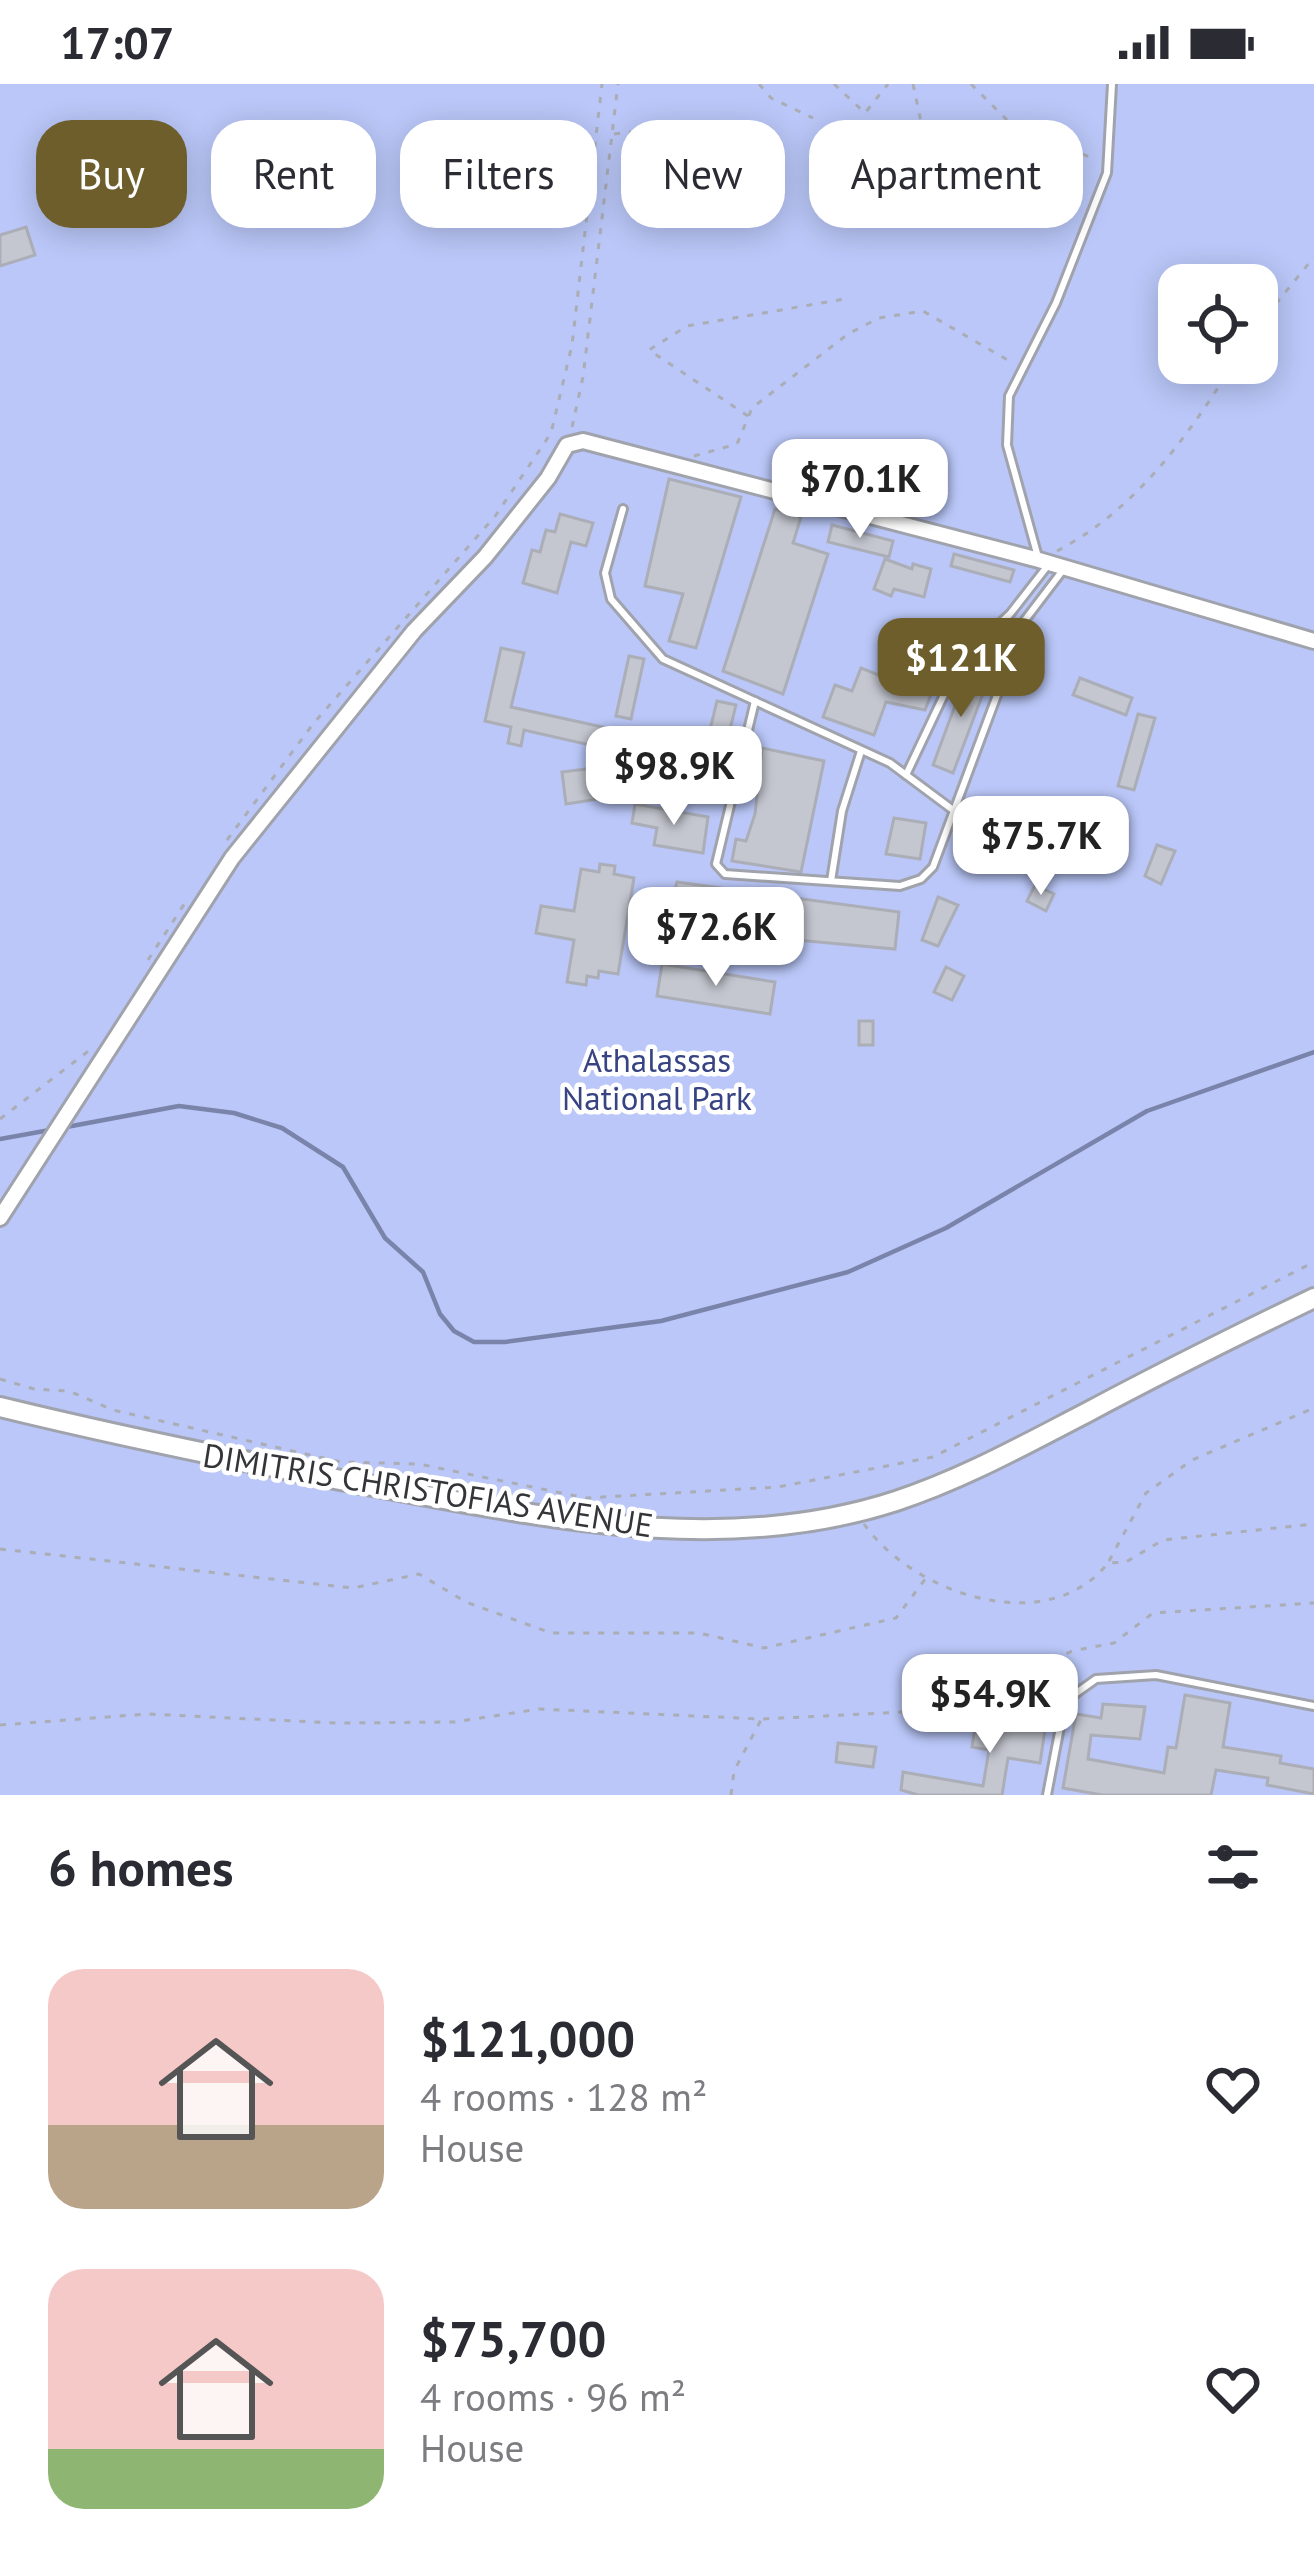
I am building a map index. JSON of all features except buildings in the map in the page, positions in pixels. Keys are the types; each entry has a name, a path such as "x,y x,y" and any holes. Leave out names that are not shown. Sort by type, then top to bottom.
{"main road":[{"name":"DIMITRIS CHRISTOFIAS AVENUE","path":"0,1407 173,1449 494,1508 644,1529 743,1531 856,1511 974,1471 1314,1298"}],"street":[{"path":"0,1218 232,858 414,631 498,541 568,445 584,441 1051,564 1314,641"}],"lane":[{"path":"755,701 716,864 725,874 900,886 921,879 932,867 956,814 1025,620 1051,564 1007,445 1009,397 1081,245 1108,164 1112,84"},
{"path":"623,509 605,573 611,599 663,658 861,751 906,775 956,814"},
{"path":"906,775 953,670 1010,614 1051,564"},
{"path":"1010,614 1025,620"},
{"path":"831,881 842,811 861,751"},
{"path":"1047,1795 1065,1701 1096,1679 1156,1675 1314,1706"}],"path":[{"path":"226,842 313,724 496,515 551,433 572,345 602,84"},
{"path":"568,445 583,377 618,84"},
{"path":"759,84 771,98 813,118"},
{"path":"834,84 865,112 888,84"},
{"path":"913,84 921,120"},
{"path":"971,84 1007,120"},
{"path":"612,135 621,134"},
{"path":"1083,155 1108,164"},
{"path":"1278,301 1314,257"},
{"path":"749,417 649,350 687,326 845,299"},
{"path":"671,464 737,444 752,408 848,334 879,318 923,311 1023,369"},
{"path":"1051,564 1115,513 1182,445 1221,384"},
{"path":"143,967 189,896"},
{"path":"0,1119 92,1047"},
{"path":"0,1379 34,1390 69,1391 113,1410 341,1462 419,1464 586,1498 778,1487 933,1457 1314,1262"},
{"path":"856,1511 874,1539 926,1578 966,1594 1010,1602 1054,1601 1088,1588 1108,1563 1146,1493 1192,1460 1314,1408"},
{"path":"1108,1563 1126,1562 1163,1540 1314,1524"},
{"path":"0,1549 353,1588 419,1574 466,1602 551,1633 699,1633 764,1648 896,1618 926,1578"},
{"path":"0,1725 147,1714 454,1722 539,1709 761,1718 925,1711 978,1694 1072,1651 1114,1643 1153,1613 1314,1604"},
{"path":"731,1795 734,1771 761,1718"}],"green space":[{"name":"Athalassas National Park","path":"0,84 1314,84 1314,1795 0,1795"}],"waterway":[{"path":"61,1128 179,1106 234,1113 282,1128 343,1167 385,1238 423,1272 440,1314 454,1331 474,1342 505,1342 661,1321 848,1272 946,1228 1147,1111 1314,1052"},
{"path":"0,1139 50,1130"}]}
